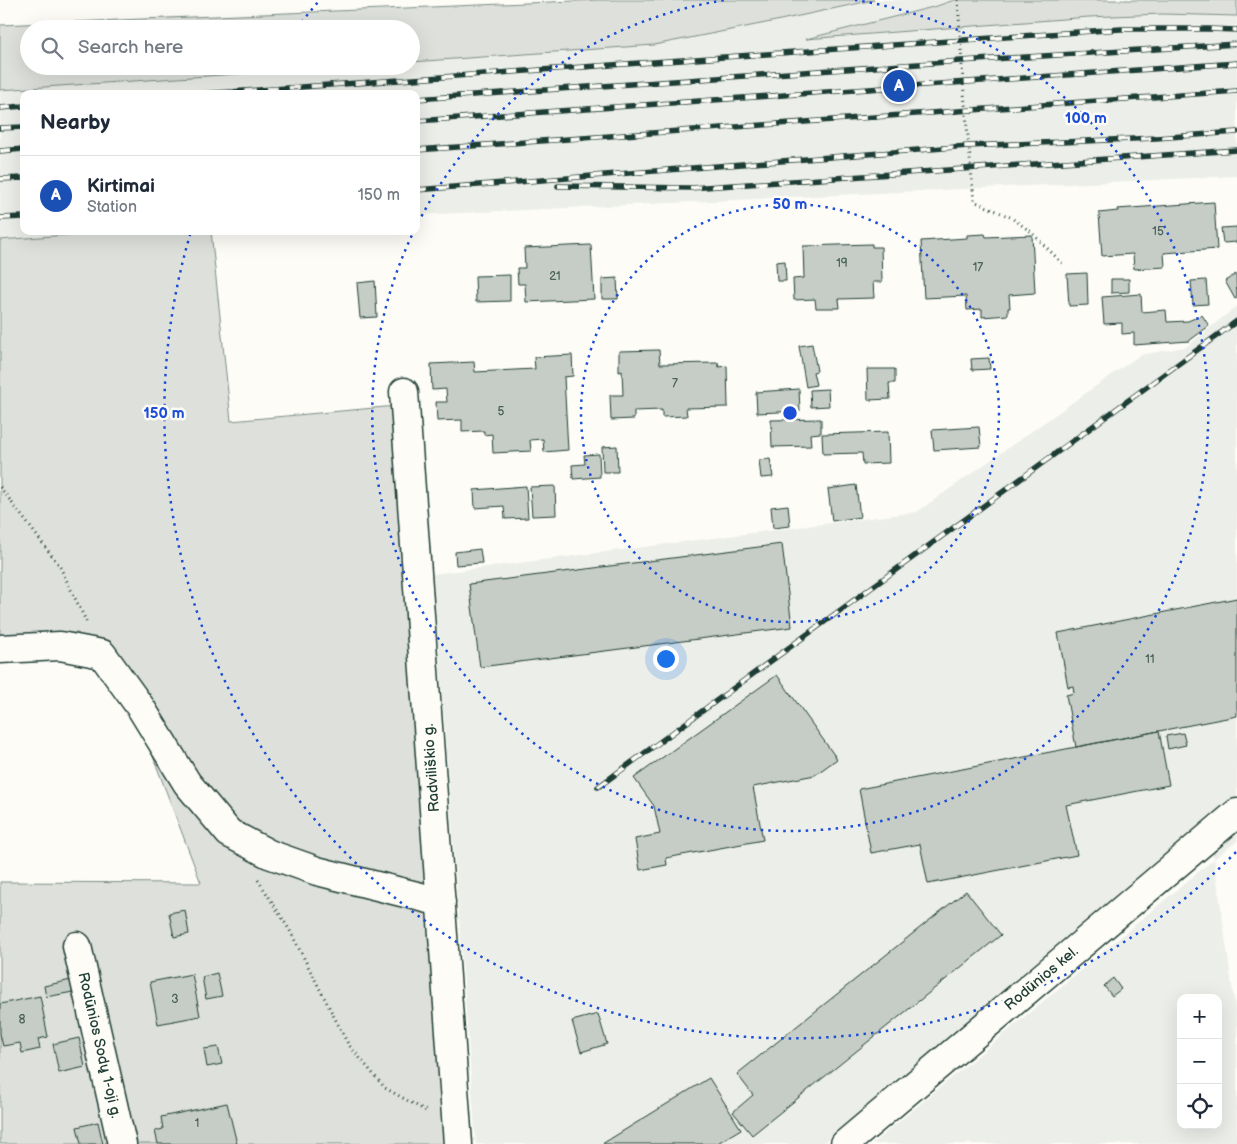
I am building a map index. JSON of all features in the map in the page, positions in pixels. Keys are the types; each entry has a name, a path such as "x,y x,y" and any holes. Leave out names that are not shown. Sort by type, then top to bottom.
{"street":[{"name":"Radviliškio g.","path":"404,392 457,1137"},
{"path":"0,648 60,646 102,654 141,708 187,783 229,833 269,854 317,872 441,902"},
{"name":"Rodūnios kel.","path":"845,1144 1237,813"},
{"name":"Rodūnios Sodų 1-oji g.","path":"77,946 122,1144"}],"path":[{"path":"958,0 963,82 974,201 1010,217 1030,231 1062,263"},
{"path":"0,487 59,566 102,654"},
{"path":"254,873 288,929 348,1044 385,1088 432,1114 457,1137"}],"shaded area":[{"path":"598,0 874,0 654,45 420,61 420,20 120,20"},
{"path":"874,0 954,0 810,38 1089,17 1162,14 1237,16 1237,176 420,215 420,90 20,90 20,235 66,235 0,240 0,90 222,75 420,75 420,61 654,45"},
{"path":"954,0 1237,0 1237,16 1162,14 1089,17 806,39"},
{"path":"20,24 20,75 222,75 0,90 0,25"},
{"path":"66,235 211,235 231,421 396,406 444,1144 0,1144 0,882 201,883 147,741 78,633 0,636 0,240"},
{"path":"1237,306 1237,841 1214,859 1208,818 822,1144 476,1144 433,574 917,512 1140,355 1186,347"},
{"path":"1214,859 1237,1021 1237,1144 872,1144"}],"building":[{"path":"1214,202 1217,249 1164,253 1165,267 1134,269 1133,254 1102,256 1099,213 1118,211 1117,209"},
{"path":"1237,227 1237,242 1223,243 1221,228"},
{"path":"985,234 986,237 1032,235 1035,293 1009,295 1010,308 1008,308 1008,315 982,317 982,309 967,310 966,296 924,298 921,241 967,238 967,235"},
{"path":"872,244 872,247 881,247 882,282 873,282 874,298 839,299 840,308 816,308 815,299 794,300 793,279 804,278 803,246"},
{"path":"591,245 594,299 526,302 525,284 518,284 517,268 525,268 524,248"},
{"path":"785,261 786,281 777,281 776,262"},
{"path":"1087,273 1088,305 1069,306 1067,274"},
{"path":"1236,274 1237,298 1235,299 1225,281"},
{"path":"510,275 510,301 476,302 475,276"},
{"path":"617,278 618,299 602,299 602,279"},
{"path":"1111,279 1129,279 1129,292 1111,293"},
{"path":"1206,280 1208,304 1193,305 1191,281"},
{"path":"375,281 377,317 360,318 357,283"},
{"path":"1141,294 1142,312 1166,310 1167,322 1188,321 1202,315 1209,326 1189,341 1134,345 1134,333 1122,334 1122,323 1104,324 1102,297"},
{"path":"812,344 817,371 813,372 816,385 806,387 799,346"},
{"path":"659,350 660,364 718,363 719,367 727,366 728,407 686,408 687,416 662,417 662,410 634,411 634,419 611,420 610,395 623,395 622,371 619,372 619,351"},
{"path":"572,355 573,376 564,377 568,450 544,452 543,439 530,440 531,451 493,453 492,434 484,435 484,431 462,432 462,420 437,421 436,402 447,402 446,389 432,390 431,364 474,362 475,372 535,369 534,357"},
{"path":"989,358 990,369 972,370 971,359"},
{"path":"867,369 895,369 895,383 889,383 890,399 868,400"},
{"path":"799,389 800,411 757,413 756,392"},
{"path":"828,389 829,406 811,407 810,390"},
{"path":"821,419 821,433 810,434 811,446 772,447 771,420"},
{"path":"979,427 981,447 934,450 932,430"},
{"path":"888,432 889,463 863,464 862,453 823,454 822,434"},
{"path":"617,446 618,472 603,472 602,447"},
{"path":"599,454 600,477 573,479 572,465 585,464 584,455"},
{"path":"770,459 773,477 761,478 759,460"},
{"path":"856,485 860,517 832,521 828,489"},
{"path":"526,486 528,518 505,519 504,506 475,508 474,490"},
{"path":"555,486 556,515 532,516 530,487"},
{"path":"788,505 790,526 773,528 771,507"},
{"path":"782,544 792,627 480,667 469,584"},
{"path":"480,549 482,563 456,565 455,552"},
{"path":"1237,598 1237,716 1076,747 1066,695 1074,693 1073,686 1068,687 1058,633"},
{"path":"777,675 837,759 815,775 753,787 763,840 666,858 667,865 640,870 635,839 660,834 654,806 634,778"},
{"path":"1159,731 1169,785 1066,805 1077,855 928,884 920,844 871,853 859,789"},
{"path":"1183,733 1186,745 1168,749 1166,736"},
{"path":"966,891 1001,935 752,1135 733,1112 753,1095 737,1074"},
{"path":"185,910 189,934 174,937 169,913"},
{"path":"217,973 222,996 206,999 202,977"},
{"path":"192,974 200,1016 158,1024 150,982"},
{"path":"1113,978 1121,989 1112,996 1104,986"},
{"path":"71,980 73,992 46,997 44,986"},
{"path":"40,996 48,1037 38,1039 40,1049 22,1053 20,1043 3,1046 0,1034 0,1004"},
{"path":"598,1014 607,1044 581,1052 572,1021"},
{"path":"79,1038 85,1067 59,1073 53,1044"},
{"path":"218,1047 222,1064 207,1067 204,1049"},
{"path":"709,1078 741,1129 716,1144 602,1144"},
{"path":"227,1103 237,1144 158,1144 155,1131 163,1129 161,1117"},
{"path":"98,1122 103,1144 81,1144 77,1127"}],"railway":[{"path":"258,90 1121,29 1237,30"},
{"path":"420,99 1237,44"},
{"path":"420,121 1237,63"},
{"path":"420,150 1237,91"},
{"path":"0,108 20,106"},
{"path":"0,128 20,127"},
{"path":"420,190 968,146 1156,138 1237,132"},
{"path":"0,151 20,149"},
{"path":"558,186 690,188 1237,150"},
{"path":"0,179 20,178"},
{"path":"0,218 20,217"},
{"path":"598,787 1237,321"}],"place":[{"name":"Kirtimai","path":"899,86"}]}
